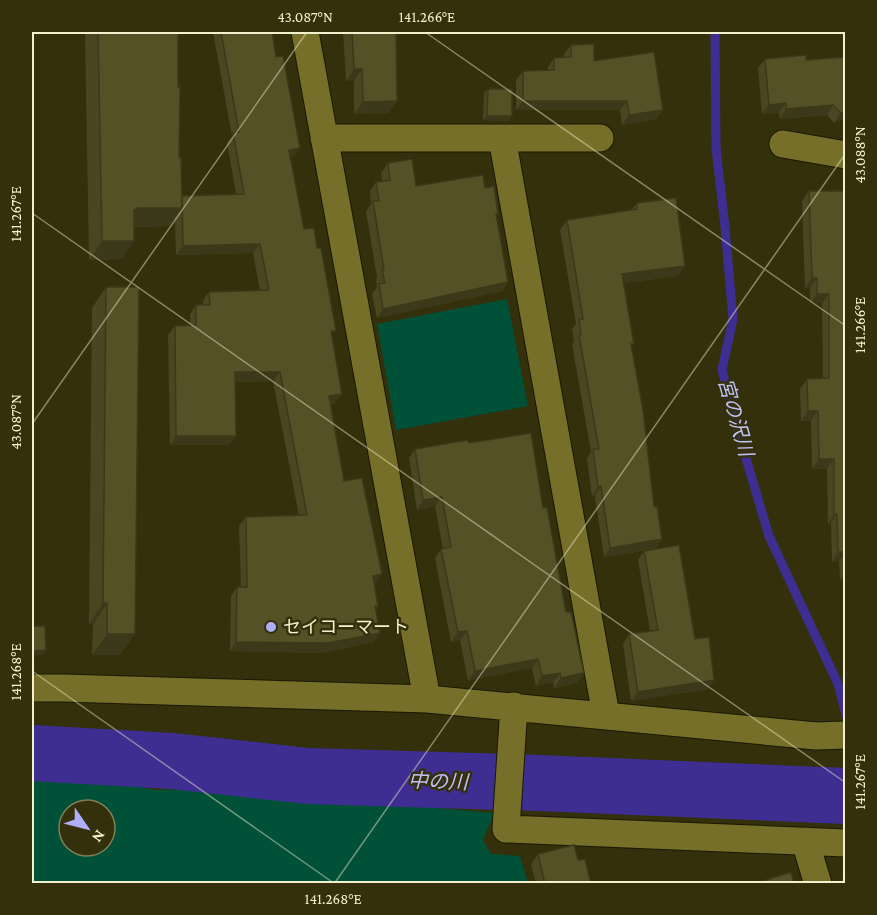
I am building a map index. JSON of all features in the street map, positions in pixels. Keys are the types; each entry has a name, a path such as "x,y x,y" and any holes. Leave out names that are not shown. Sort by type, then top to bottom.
{"street":[{"path":"305,32 427,699"},
{"path":"324,138 600,138"},
{"path":"502,138 606,716"},
{"path":"783,144 846,155"},
{"path":"32,688 427,699 816,736 846,735"},
{"path":"514,706 506,829 846,843"},
{"path":"805,841 818,884"}],"green space":[{"path":"507,299 528,406 396,430 377,324"},
{"path":"32,777 118,781 154,790 214,788 350,796 386,803 494,813 483,840 491,854 520,856 528,883 32,884"}],"building":[{"path":"98,32 178,32 179,157 181,157 182,208 138,208 134,210 134,241 102,241"},
{"path":"221,32 272,32 276,57 283,56 300,148 289,150 304,229 314,228 317,248 321,248 336,331 331,331 342,394 329,396 344,481 362,478 382,574 373,576 380,633 328,643 236,642 237,587 247,587 246,517 307,515 280,372 235,372 236,436 176,436 175,326 196,325 196,305 210,305 209,292 269,290 260,244 183,246 182,196 244,194 233,133 239,132"},
{"path":"352,32 396,32 397,101 363,102 362,69 354,69"},
{"path":"594,44 594,61 654,52 663,110 629,115 627,101 523,101 523,71 554,70 554,58 571,57 571,45"},
{"path":"806,55 806,60 846,57 846,111 841,113 833,105 786,109 786,103 769,105 765,59"},
{"path":"488,89 512,89 512,116 487,116"},
{"path":"412,159 416,186 483,175 485,188 494,186 498,214 496,214 508,282 383,309 379,284 385,283 382,270 384,270 373,201 379,201 376,182 390,180 388,163"},
{"path":"809,191 846,191 846,552 838,552 837,514 834,514 834,459 819,459 818,411 808,411 807,379 829,378 829,294 817,294 817,278 812,278"},
{"path":"676,198 685,266 622,274 634,344 631,344 643,410 654,507 657,506 662,539 610,548 593,449 599,449 579,335 581,335 579,320 583,319 567,220 637,209 637,203"},
{"path":"106,287 139,287 135,634 107,634 107,603 103,603"},
{"path":"531,433 543,508 547,507 566,612 571,612 584,673 561,678 560,673 542,676 538,659 475,671 467,631 458,632 441,549 451,547 442,497 423,500 415,449"},
{"path":"679,545 695,639 709,637 714,680 638,692 629,634 658,630 644,551"},
{"path":"32,626 45,626 46,650 32,651"},
{"path":"574,845 578,860 585,859 591,884 545,884 538,854"},
{"path":"791,872 794,884 754,884"},
{"path":"846,879 846,884 839,884 839,881"}],"waterway":[{"name":"宮の沢川","path":"715,32 716,148 733,319 722,370 769,536 838,684 846,715"},
{"name":"中の川","path":"32,753 172,761 308,776 846,796"}],"place":[{"name":"セイコーマート","path":"271,627"}]}
